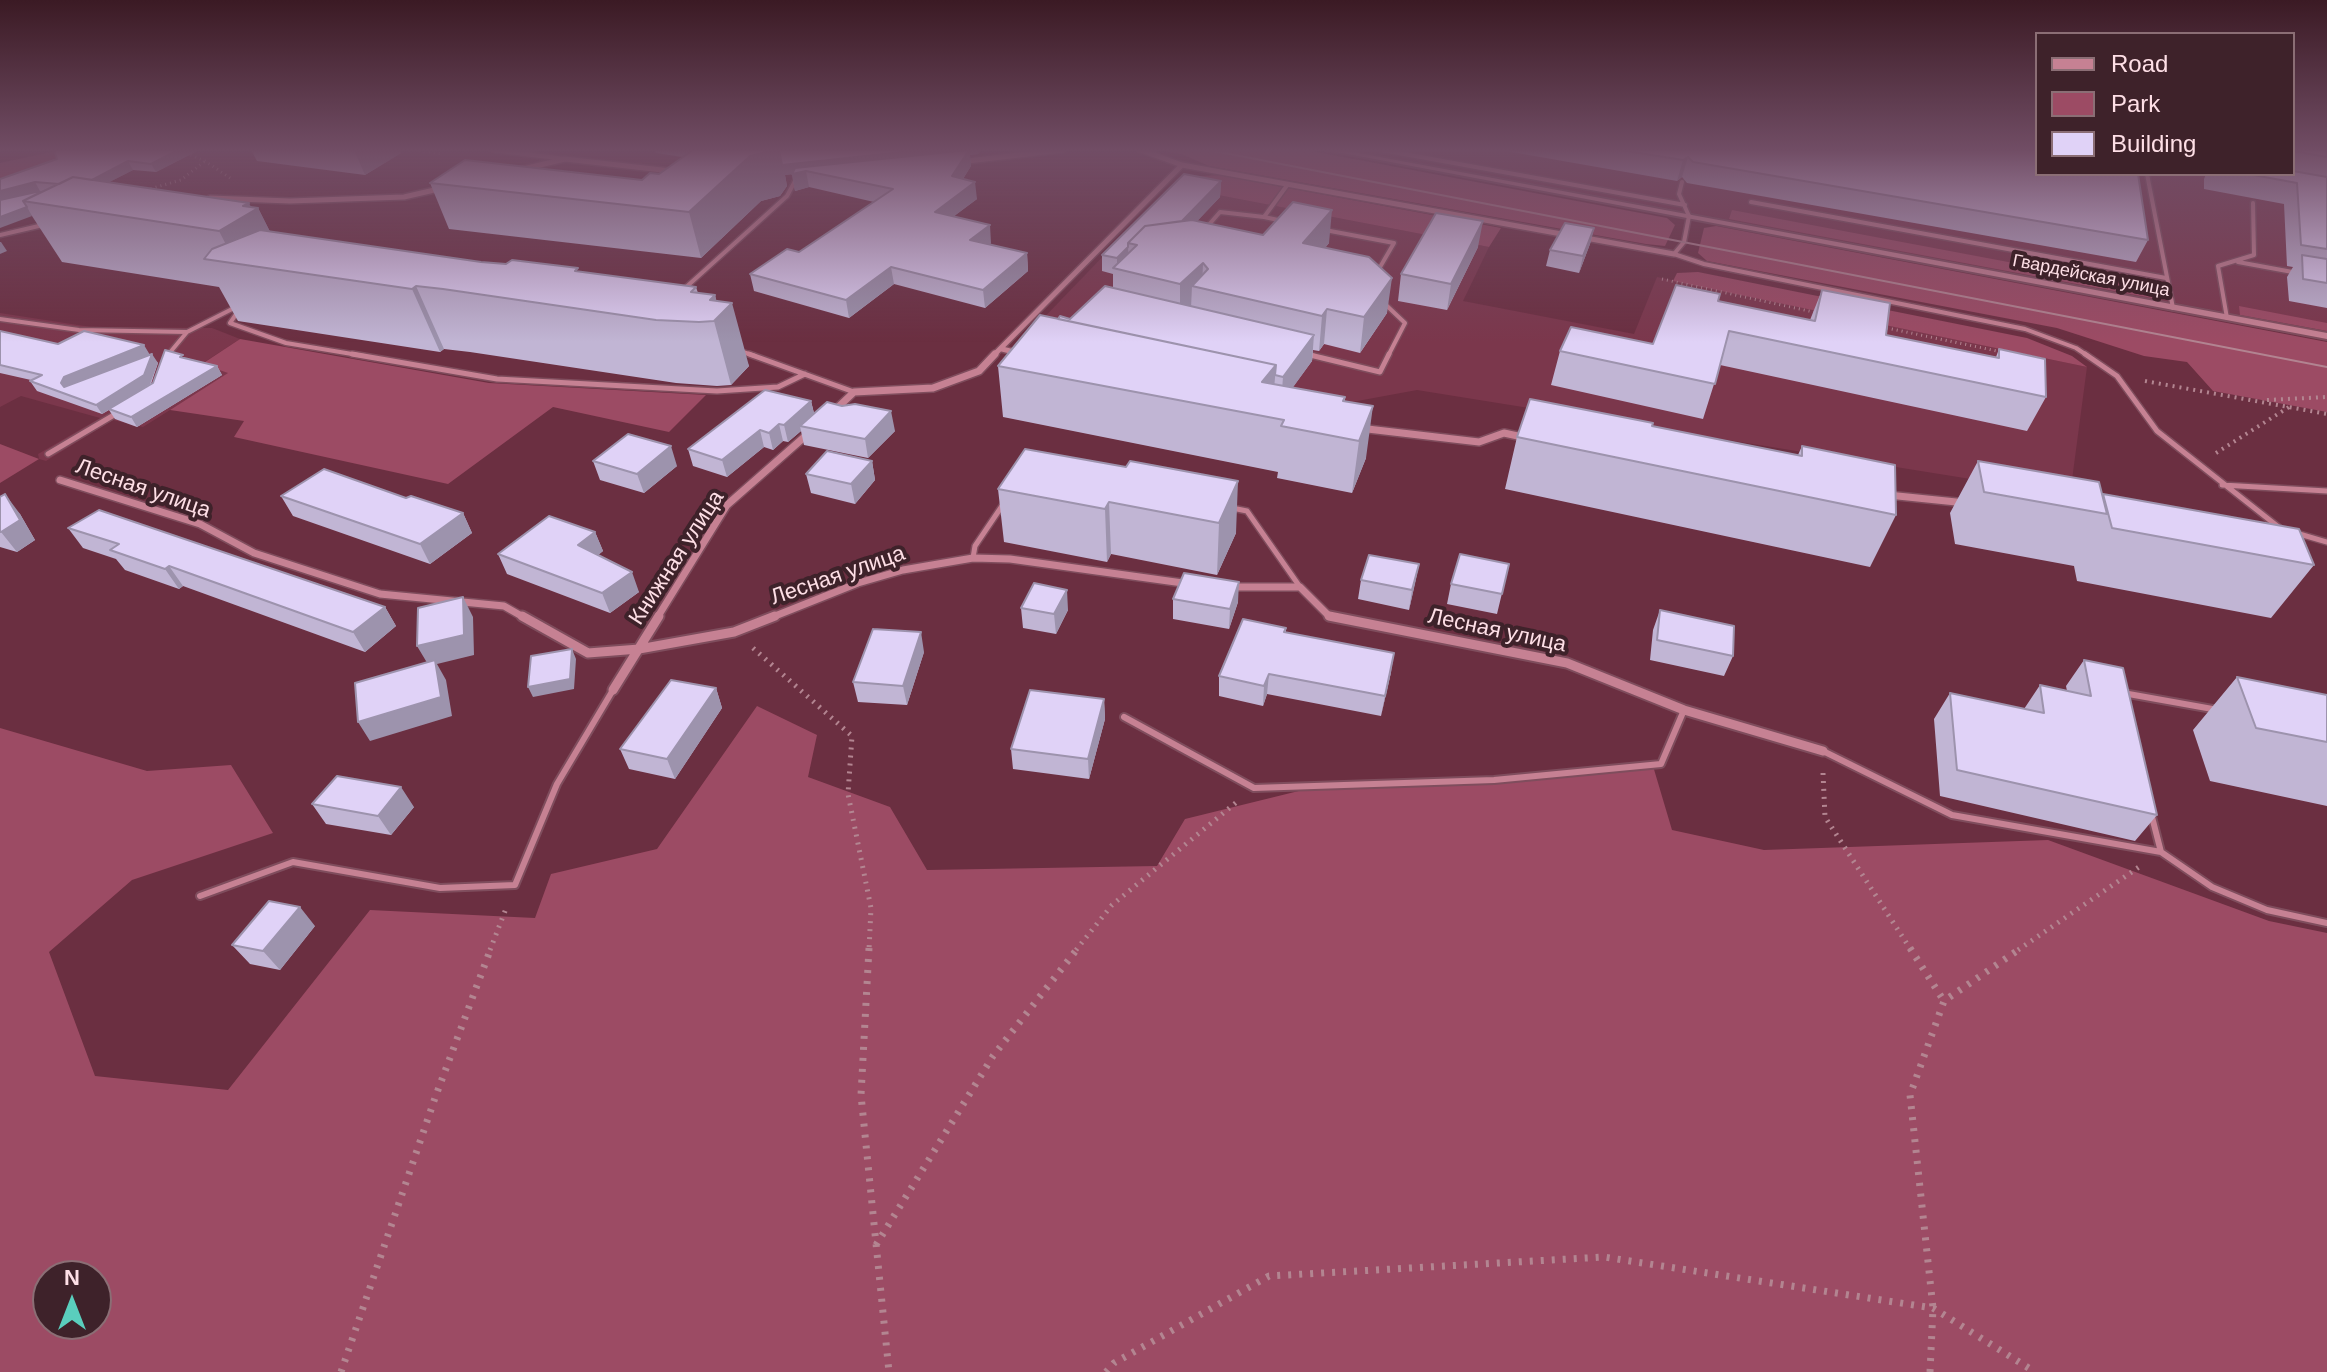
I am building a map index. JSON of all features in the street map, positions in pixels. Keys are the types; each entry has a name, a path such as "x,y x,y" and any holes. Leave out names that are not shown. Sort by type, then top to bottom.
{"street":[{"path":"827,417 854,392 933,388 979,371 1134,214"},
{"path":"1454,214 1674,254"},
{"name":"Гвардейская улица","path":"1678,214 2327,336"},
{"path":"1002,349 1032,356"},
{"path":"1353,426 1383,433 1479,442 1504,433 1534,439"},
{"name":"Книжная улица","path":"613,690 727,505 816,427"},
{"name":"Лесная улица","path":"60,480 200,524 254,553 380,594 504,606 588,653 639,649 734,632 888,574 973,558 1010,559 1199,585"},
{"path":"1882,495 1973,505"},
{"path":"2267,530 2280,528"},
{"path":"1229,587 1300,587"},
{"name":"Лесная улица","path":"1300,587 1329,616 1567,663 1684,710 1823,751"}],"lane":[{"path":"681,292 767,214"},
{"path":"1204,231 1218,214"},
{"path":"1238,214 1293,223"},
{"path":"1817,214 2166,278"},
{"path":"2154,214 2173,308"},
{"path":"2227,318 2218,266 2254,255 2253,214"},
{"path":"1689,216 1684,242 1674,254 1704,264 2025,329 2076,348 2117,376 2157,431 2222,485 2280,528 2327,542"},
{"path":"0,235 50,224 48,231"},
{"path":"1322,229 1394,243 1374,277"},
{"path":"2234,261 2312,276"},
{"path":"1304,354 1380,372 1405,323 1377,297"},
{"path":"162,370 167,354 187,332 245,302 230,323 286,343 497,379 717,391 778,387 805,374"},
{"path":"0,319 79,330 187,332"},
{"path":"727,346 854,392"},
{"path":"152,359 167,354"},
{"path":"48,454 132,404"},
{"path":"2222,485 2327,491"},
{"path":"973,558 975,546 1011,493"},
{"path":"1231,508 1247,511 1300,587"},
{"path":"200,896 293,862 440,888 515,885 557,784 613,690"},
{"path":"2124,707 2121,692 2224,711"},
{"path":"1124,717 1254,788 1494,780 1661,764 1684,710"},
{"path":"1823,751 1952,815 2161,852 2225,893 2267,910 2327,923"},
{"path":"2150,809 2161,852"}],"path":[{"path":"1662,279 1827,315"},
{"path":"1873,325 2010,354"},
{"path":"2117,376 2327,414"},
{"path":"2258,401 2327,397"},
{"path":"2199,464 2290,407"},
{"path":"734,632 852,736 848,794 871,908 861,1095 889,1372"},
{"path":"1823,751 1825,817 1944,1001"},
{"path":"875,1248 993,1056 1112,905 1254,788"},
{"path":"1930,1372 1933,1308 1910,1095 1944,1001 2161,852"},
{"path":"341,1372 435,1098 515,885"},
{"path":"1106,1372 1114,1363 1269,1276 1604,1257 1933,1308 2035,1372"}],"shaded area":[{"path":"1144,214 1317,214 1489,247 1463,301 1634,334 1657,277 2087,367 2070,495 1417,390 1325,407 1031,331"},
{"path":"1698,214 2327,214 2327,331"},
{"path":"0,313 91,327 212,328 240,339 203,363 229,373 143,427 113,420 46,461 39,459 38,454 100,418 21,396 0,407"}],"green space":[{"path":"1317,214 1427,214 1501,228 1489,247"},
{"path":"1478,214 1646,214 1667,218 1675,225 1665,246"},
{"path":"1731,214 1753,214 2157,290 2157,299 1729,219"},
{"path":"1716,226 2327,342 2327,412 2213,391 2187,362 2144,356 2057,328 1707,261 1698,253 1704,228"},
{"path":"1698,272 2027,338 2072,356 2087,367 1673,281 1677,273"},
{"path":"2239,306 2327,323 2327,331 2240,315"},
{"path":"240,339 489,383 706,395 669,432 553,407 448,484 234,437 244,421 170,410 228,373 202,364"},
{"path":"0,444 39,459 0,483"},
{"path":"757,706 817,735 808,777 890,807 927,870 1157,866 1185,819 1323,785 1469,783 1653,766 1672,830 1764,850 2048,840 2269,921 2327,933 2327,1372 0,1372 0,728 147,771 231,765 273,833 132,880 49,952 95,1076 228,1090 370,910 535,918 551,874 657,849"}],"building":[{"path":"108,214 248,214 219,231"},
{"path":"856,214 944,214 990,225 970,240 1027,253 983,290 891,267 846,300 750,274 787,249 799,252"},
{"path":"1143,214 1189,214 1182,221 1145,226 1117,258 1102,255"},
{"path":"1282,214 1328,214 1303,243 1369,257 1392,278 1364,317 1327,309 1322,316 1192,286 1208,269 1203,263 1180,284 1113,268 1137,245 1128,243 1145,226 1192,220 1263,235"},
{"path":"1435,214 1483,221 1451,284 1401,274"},
{"path":"1996,214 2144,214 2148,240"},
{"path":"2299,214 2327,214 2327,249 2301,245"},
{"path":"1565,223 1594,228 1583,256 1550,250"},
{"path":"260,230 481,262 506,264 512,260 578,268 575,271 696,287 691,292 715,295 710,300 732,303 714,321 656,320 204,259 212,249"},
{"path":"2302,255 2327,259 2327,283 2303,279"},
{"path":"1676,285 1720,294 1718,301 1815,321 1822,290 1890,303 1886,335 1999,358 1999,349 2045,359 2046,397 1729,331 1715,384 1560,351 1571,327 1653,344"},
{"path":"1105,286 1314,335 1283,377 1275,375 1276,365 1058,319 1060,316 1070,319"},
{"path":"1040,315 1276,365 1262,382 1345,397 1343,401 1373,406 1359,441 1281,426 1284,420 998,366"},
{"path":"0,331 58,344 84,331 144,345 64,377 61,383 64,387 152,354 144,375 96,405 30,381 42,375 0,365"},
{"path":"165,350 217,366 131,417 109,409 153,383"},
{"path":"765,390 811,401 784,425 779,424 769,433 760,430 722,460 688,449"},
{"path":"1530,399 1802,456 1802,446 1895,465 1896,515 1517,437"},
{"path":"827,402 891,411 865,439 800,426"},
{"path":"628,434 671,446 637,474 593,461"},
{"path":"1025,449 1126,467 1130,461 1238,481 1219,523 1109,502 1105,509 998,489"},
{"path":"827,451 872,461 851,484 806,474"},
{"path":"1978,461 2099,482 2107,514 1984,492"},
{"path":"324,469 406,498 411,496 463,513 420,544 281,496"},
{"path":"5,494 20,520 0,532 0,497"},
{"path":"2103,494 2299,529 2314,565 2112,528"},
{"path":"99,510 385,607 353,632 169,566 165,569 110,550 119,544 68,528"},
{"path":"549,516 595,532 578,545 632,572 602,593 498,554"},
{"path":"1460,554 1509,564 1502,594 1451,584"},
{"path":"1369,555 1419,564 1412,590 1361,580"},
{"path":"1184,573 1239,582 1230,609 1173,599"},
{"path":"1034,583 1067,590 1054,614 1021,608"},
{"path":"463,597 464,635 417,646 418,608"},
{"path":"1660,610 1734,626 1733,656 1657,640"},
{"path":"1243,619 1286,628 1284,632 1394,653 1385,696 1269,674 1264,686 1219,676"},
{"path":"873,629 921,632 903,686 853,682"},
{"path":"572,649 570,679 528,687 531,656"},
{"path":"435,660 441,697 358,722 355,683"},
{"path":"2084,660 2123,668 2157,815 1957,770 1950,693 2044,713 2040,685 2091,696"},
{"path":"2237,677 2327,695 2327,742 2256,728"},
{"path":"671,680 716,688 667,759 620,749"},
{"path":"1030,690 1104,699 1088,759 1011,749"},
{"path":"337,776 401,787 378,816 312,804"},
{"path":"269,901 300,907 263,951 232,945"}],"tram line":[{"path":"1539,214 2327,367"}]}
